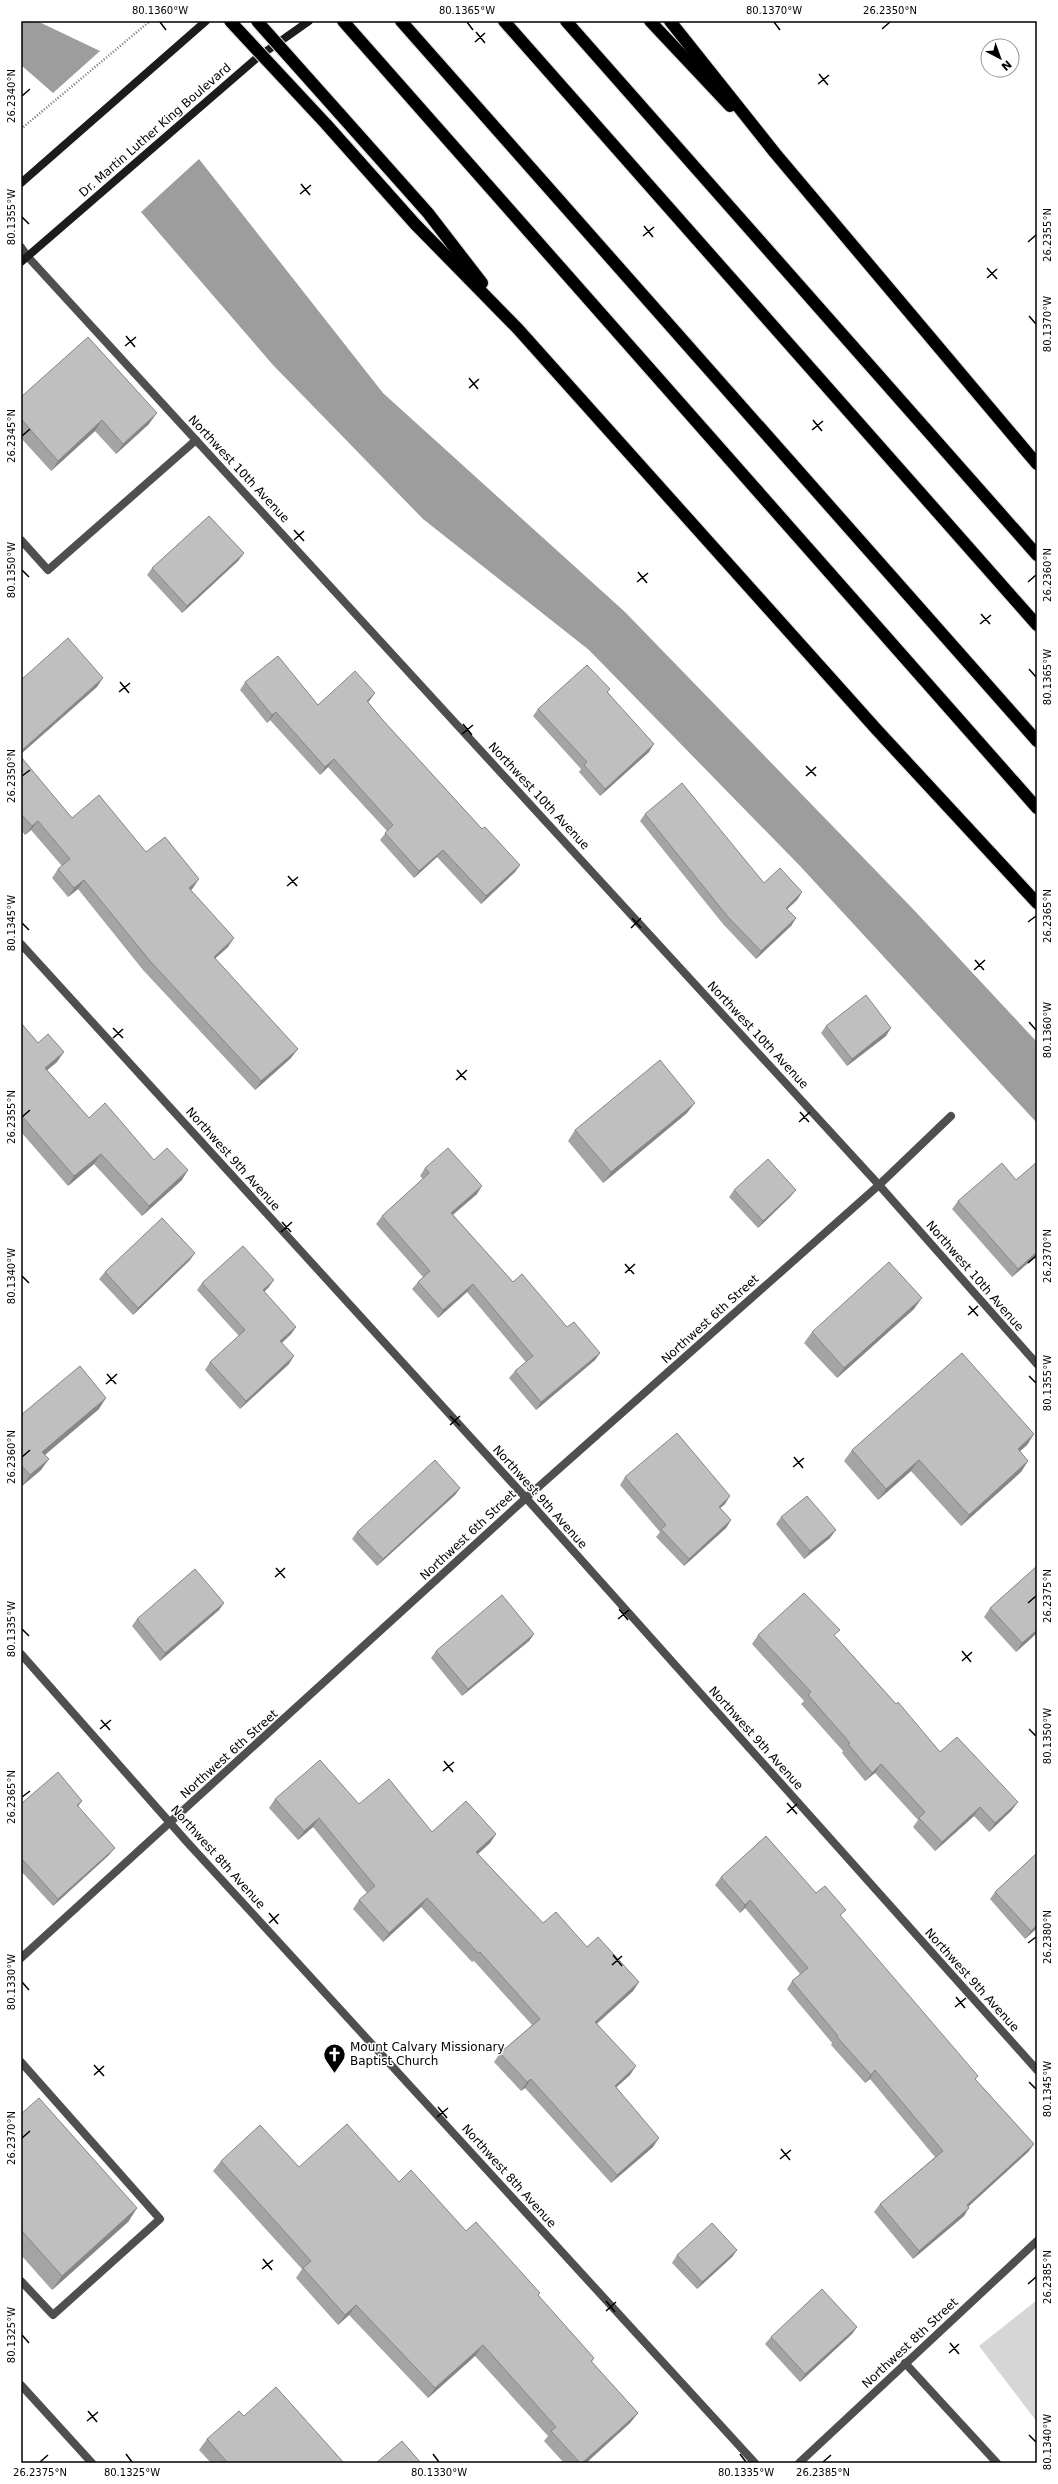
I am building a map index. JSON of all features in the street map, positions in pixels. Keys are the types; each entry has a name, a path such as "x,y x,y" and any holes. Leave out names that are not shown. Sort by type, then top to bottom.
{"highway":[{"path":"230,21 326,124 415,224 518,329 877,730 1037,903"},
{"path":"257,21 428,213 518,329"},
{"path":"343,21 1037,808"},
{"path":"401,21 1037,741"},
{"path":"504,21 1037,625"},
{"path":"566,21 1037,555"},
{"path":"650,21 775,153"},
{"path":"670,21 775,153 1037,464"}],"main road":[{"path":"21,183 206,21"},
{"name":"Dr. Martin Luther King Boulevard","path":"24,260 258,57 309,21"}],"street":[{"name":"Northwest 10th Avenue","path":"21,247 24,260 196,440 879,1185 1037,1364"},
{"path":"21,540 48,570 196,440"},
{"name":"Northwest 9th Avenue","path":"21,944 526,1498 1037,2070"},
{"name":"Northwest 6th Street","path":"21,1958 171,1823 526,1498 879,1185 951,1116"},
{"name":"Northwest 8th Avenue","path":"21,1654 171,1823 755,2463"},
{"path":"21,2062 160,2219 53,2315 21,2281"},
{"name":"Northwest 8th Street","path":"799,2463 1037,2241"},
{"path":"905,2363 997,2463"},
{"path":"21,2385 92,2463"}],"path":[{"path":"21,129 150,21"}],"shaded area":[{"path":"21,21 37,21 100,51 53,93 21,65"},
{"path":"199,159 383,393 625,612 913,909 1037,1042 1037,1123 800,866 589,650 423,519 273,365 141,212"},
{"path":"1037,2300 1037,2422 979,2346"}],"building":[{"path":"88,337 157,413 123,444 102,420 58,461 21,419 21,397"},
{"path":"209,516 244,553 187,606 152,568"},
{"path":"68,638 103,678 21,751 21,680"},
{"path":"278,656 318,705 355,671 375,693 367,701 380,717 482,829 485,827 520,865 486,896 443,850 419,871 385,833 393,825 334,759 325,767 276,712 272,715 245,682"},
{"path":"587,665 610,689 607,692 654,744 605,789 584,765 587,762 538,709"},
{"path":"21,757 72,818 99,795 146,852 165,837 199,879 189,888 234,938 214,957 298,1049 261,1081 150,961 84,880 74,888 58,869 70,859 38,821 32,826 21,814"},
{"path":"682,783 764,883 780,868 802,892 786,908 796,918 761,951 728,917 645,814"},
{"path":"866,995 891,1028 852,1059 826,1026"},
{"path":"21,1023 38,1043 48,1034 64,1052 45,1068 89,1118 105,1103 154,1160 167,1148 188,1170 149,1206 101,1154 74,1176 21,1115"},
{"path":"660,1060 695,1103 611,1172 575,1130"},
{"path":"448,1148 482,1186 451,1213 513,1282 522,1274 567,1327 574,1322 600,1353 541,1402 515,1371 533,1356 473,1284 443,1310 418,1282 430,1271 382,1216 429,1173 425,1168"},
{"path":"768,1159 796,1190 763,1221 734,1190"},
{"path":"1037,1162 1037,1252 1018,1269 958,1201 1002,1163 1016,1180"},
{"path":"162,1218 195,1253 138,1308 105,1272"},
{"path":"243,1246 274,1280 263,1290 296,1327 280,1341 294,1356 246,1401 210,1362 245,1330 202,1283"},
{"path":"889,1262 922,1298 844,1368 812,1332"},
{"path":"962,1353 1034,1434 1018,1449 1028,1461 969,1515 919,1460 886,1489 852,1450"},
{"path":"80,1366 106,1398 42,1452 49,1459 30,1475 21,1465 21,1415"},
{"path":"677,1433 730,1496 719,1507 731,1520 689,1559 661,1529 666,1525 625,1477"},
{"path":"435,1460 460,1488 383,1559 357,1532"},
{"path":"807,1496 836,1530 810,1551 781,1517"},
{"path":"1037,1566 1037,1630 1022,1643 990,1608"},
{"path":"195,1569 224,1603 165,1653 137,1619"},
{"path":"804,1593 840,1630 834,1635 896,1704 898,1702 940,1752 957,1737 1018,1802 995,1823 980,1807 942,1842 919,1818 925,1812 881,1764 872,1773 848,1744 850,1743 808,1695 811,1692 758,1635"},
{"path":"502,1595 534,1634 468,1689 436,1651"},
{"path":"320,1760 359,1804 389,1779 432,1832 466,1801 496,1834 476,1852 543,1923 556,1912 587,1947 598,1937 639,1982 595,2022 636,2066 615,2086 659,2138 617,2175 531,2079 527,2082 500,2053 540,2019 480,1952 478,1953 427,1898 389,1933 359,1900 375,1886 319,1818 304,1831 275,1799"},
{"path":"58,1772 82,1801 77,1805 115,1848 58,1899 21,1858 21,1804"},
{"path":"766,1836 816,1893 825,1886 846,1910 840,1915 978,2076 975,2079 1034,2144 967,2205 969,2208 919,2251 880,2204 943,2151 875,2070 871,2075 837,2037 838,2036 792,1981 808,1968 750,1900 745,1905 721,1877"},
{"path":"1037,1853 1037,1925 1031,1931 995,1892"},
{"path":"39,2098 137,2208 62,2276 21,2230 21,2114"},
{"path":"347,2124 399,2182 411,2170 466,2231 476,2222 540,2293 538,2295 594,2358 591,2361 638,2413 582,2463 580,2463 551,2431 556,2427 483,2345 435,2388 356,2305 345,2315 303,2268 311,2261 221,2161 260,2125 299,2167"},
{"path":"712,2223 737,2250 702,2282 677,2255"},
{"path":"822,2289 857,2327 805,2374 771,2337"},
{"path":"276,2387 344,2463 228,2463 207,2439 239,2411 244,2416"},
{"path":"402,2441 421,2463 376,2463"}],"place":[{"name":"Mount Calvary Missionary Baptist Church","path":"334,2074"}]}
